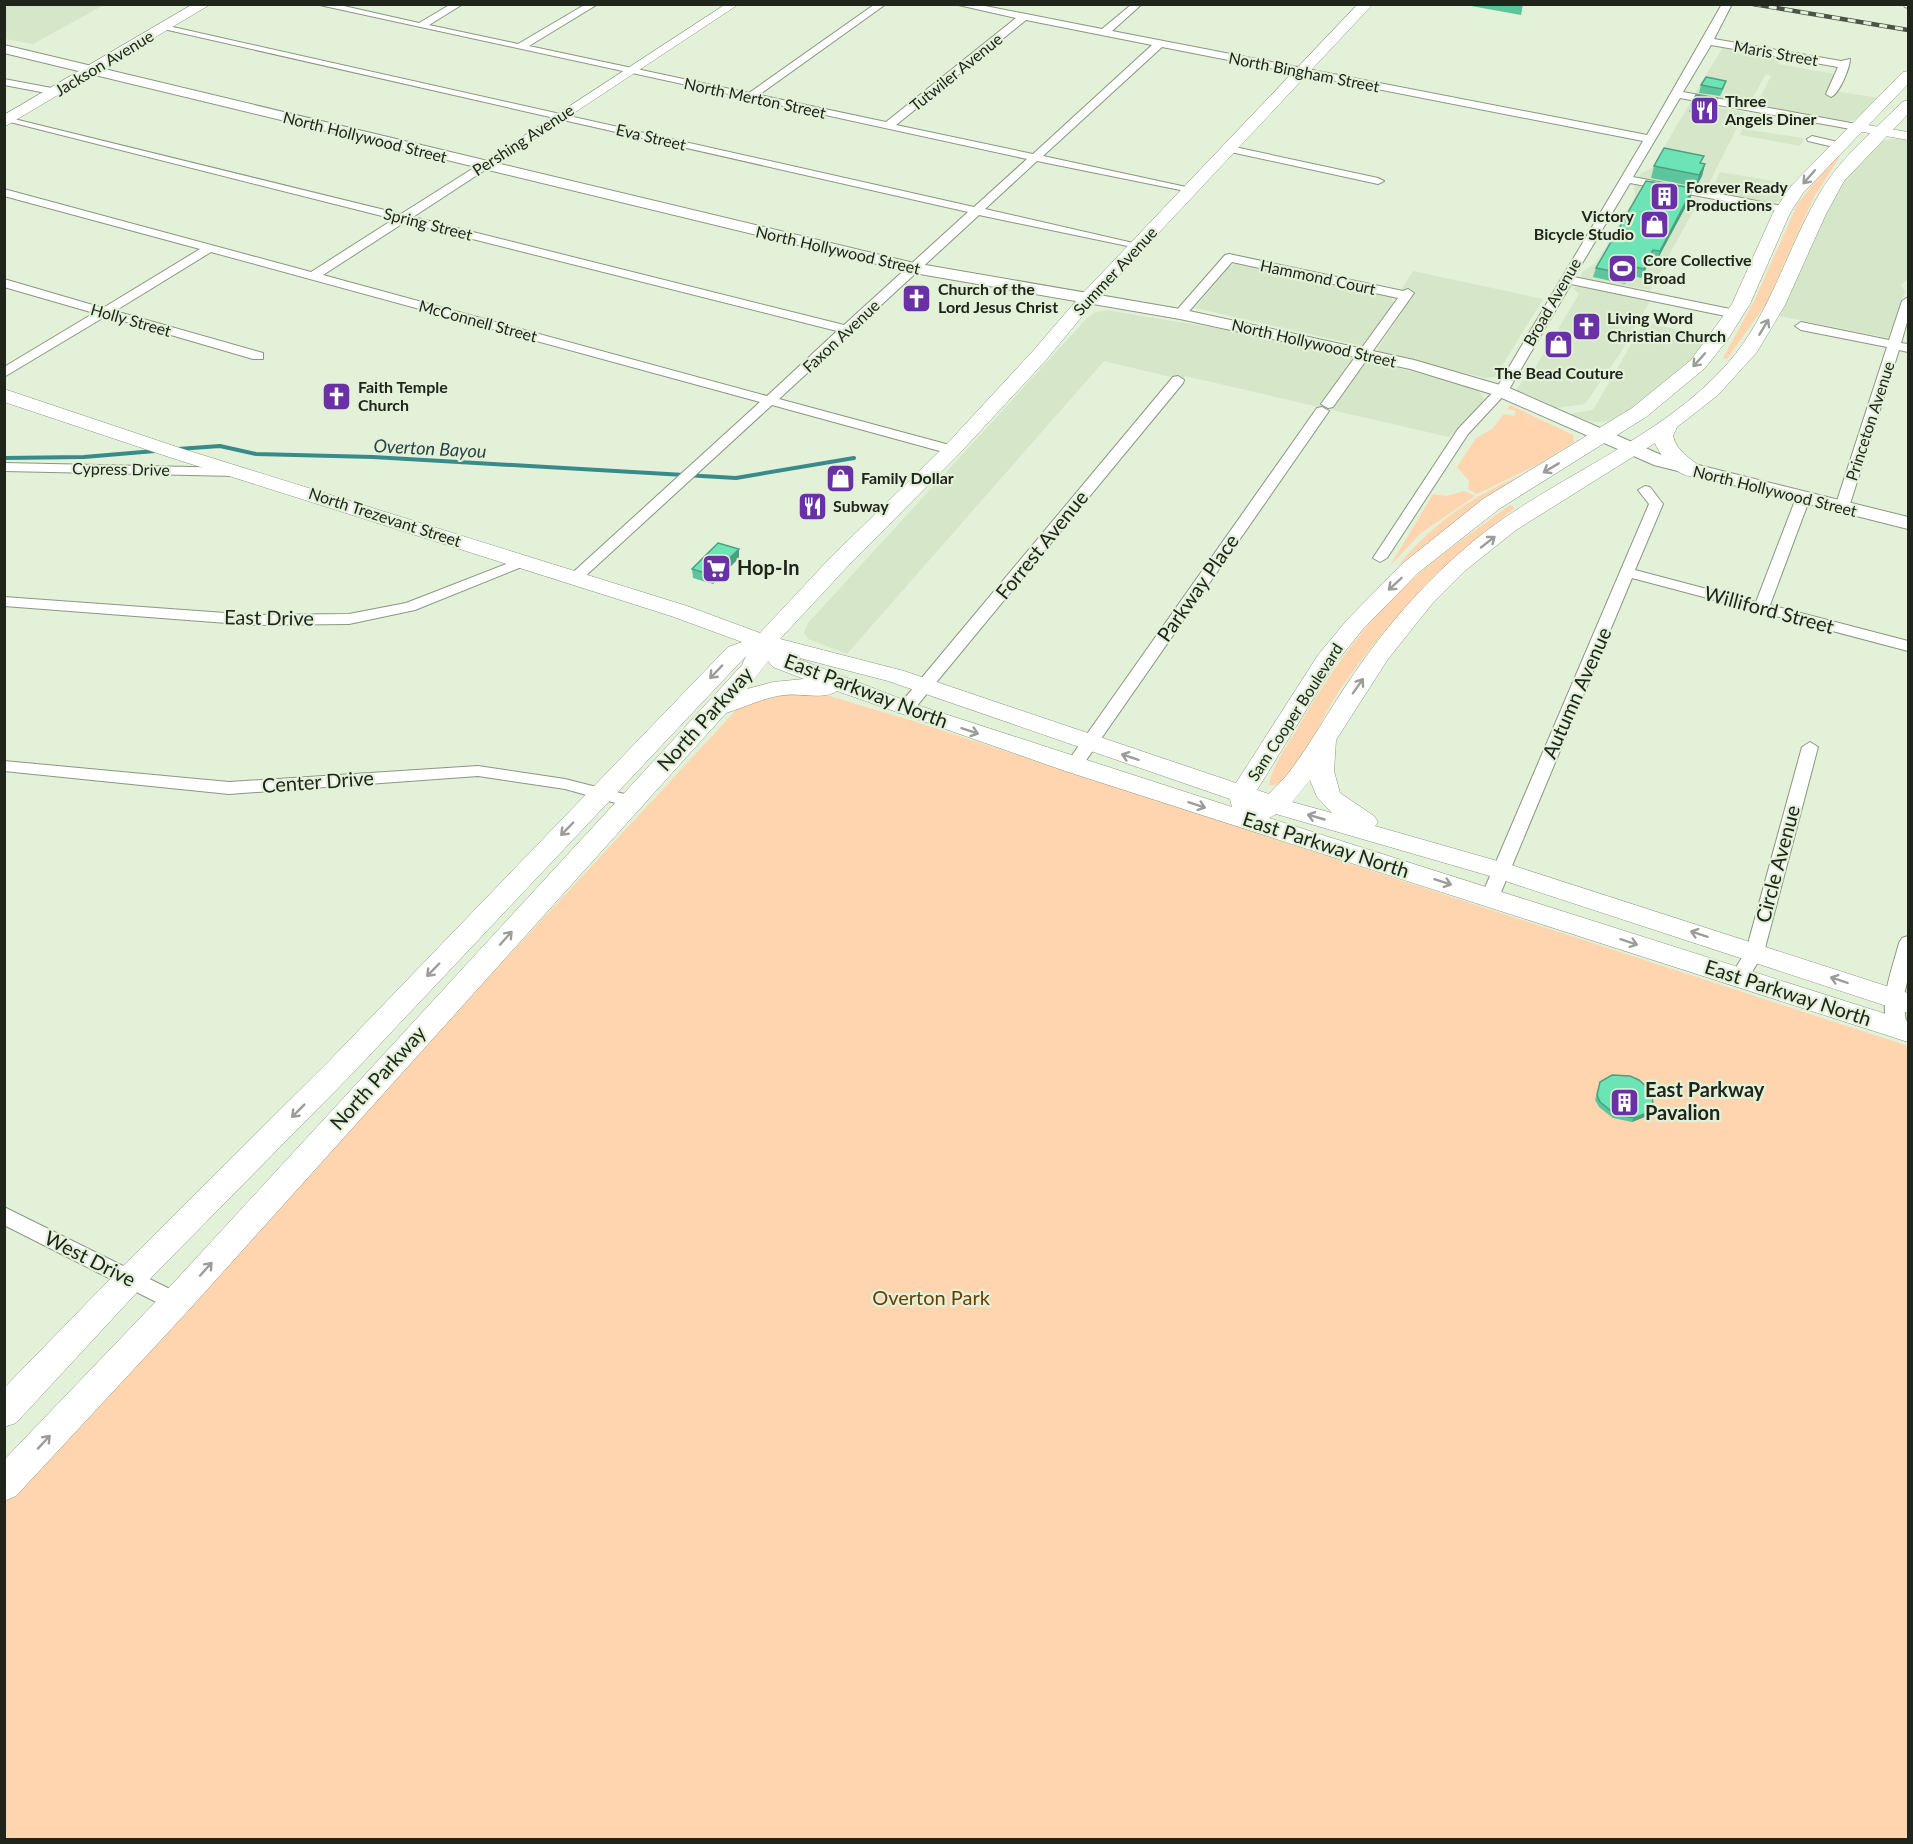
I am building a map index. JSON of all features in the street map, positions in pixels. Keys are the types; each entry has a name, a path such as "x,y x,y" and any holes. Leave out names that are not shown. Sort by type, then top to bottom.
{"main road":[{"name":"Jackson Avenue","path":"7,121 204,4"},
{"name":"Summer Avenue","path":"764,642 839,562 952,450 1039,356 1088,298 1366,4"},
{"name":"North Hollywood Street","path":"4,49 914,268 970,280 1180,314 1366,354 1501,391 1600,437 1694,472 1908,523"},
{"name":"Sam Cooper Boulevard","path":"1906,115 1883,132 1851,163 1831,189 1814,220 1785,291 1762,331 1734,369 1670,422 1519,517 1424,598 1394,635 1306,767 1275,805 1247,820 1242,794 1337,646 1376,601 1431,550 1491,504 1645,409 1686,376 1735,314 1748,293 1783,209 1839,145 1892,95 1908,75"},
{"name":"North Trezevant Street","path":"4,395 168,450 689,614 764,642"},
{"path":"1670,422 1663,436 1666,446 1675,458 1694,472"},
{"name":"East Parkway North","path":"764,642 884,673 1275,805 1499,870 1755,952 1902,1016"},
{"name":"East Parkway North","path":"764,642 781,662 905,709 1074,765 1739,977 1902,1016"},
{"name":"North Parkway","path":"4,1485 176,1302 753,668 764,642"},
{"name":"North Parkway","path":"4,1412 129,1280 333,1076 736,652 764,642"},
{"path":"716,709 758,692 793,685 855,690"},
{"path":"1326,735 1319,774 1324,791 1336,804 1356,817 1412,845"}],"street":[{"path":"420,26 459,4"},
{"path":"520,48 594,4"},
{"name":"Pershing Avenue","path":"313,276 734,4"},
{"path":"750,97 882,4"},
{"name":"North Bingham Street","path":"958,4 979,6 1159,44 1649,139"},
{"path":"1104,33 1138,4"},
{"name":"Broad Avenue","path":"1380,558 1463,432 1501,391 1624,179 1707,42 1727,4"},
{"name":"North Merton Street","path":"321,5 1191,191"},
{"name":"Tutwiler Avenue","path":"888,126 1024,17"},
{"name":"Eva Street","path":"164,28 1138,246"},
{"name":"Maris Street","path":"1707,42 1845,63 1830,94"},
{"name":"Faxon Avenue","path":"575,578 1159,44"},
{"path":"4,82 57,92"},
{"path":"1676,94 1908,136"},
{"name":"Spring Street","path":"7,121 847,330"},
{"path":"1812,139 1839,145"},
{"path":"1230,149 1378,181"},
{"path":"1624,179 1783,209"},
{"name":"McConnell Street","path":"4,192 952,450"},
{"path":"4,373 208,249"},
{"name":"Hammond Court","path":"1180,314 1229,258 1407,295"},
{"path":"1565,279 1735,314"},
{"name":"Holly Street","path":"4,283 258,356"},
{"name":"Parkway Place","path":"1074,765 1325,407 1407,295"},
{"name":"Princeton Avenue","path":"1842,507 1902,347 1908,301"},
{"path":"1801,327 1902,347"},
{"name":"Forrest Avenue","path":"905,709 1178,380"},
{"name":"Cypress Drive","path":"4,467 238,472"},
{"name":"Autumn Avenue","path":"1490,897 1499,870 1629,573 1656,504 1645,490"},
{"path":"1761,608 1803,498"},
{"name":"East Drive","path":"4,601 112,611 242,619 349,619 410,607 524,561"},
{"name":"Williford Street","path":"1629,573 1908,646"},
{"name":"Circle Avenue","path":"1739,977 1755,952 1810,747"},
{"name":"Center Drive","path":"9,769 229,788 478,771 602,792 630,801"},
{"path":"1902,1016 1908,943"},
{"name":"West Drive","path":"4,1215 176,1302"}],"shaded area":[{"path":"4,5 104,5 33,44 5,39"},
{"path":"1723,47 1781,57 1778,64 1835,74 1827,90 1880,98 1857,119 1845,122 1755,107 1771,76 1766,74 1748,106 1694,95"},
{"path":"1690,103 1745,112 1705,191 1637,179 1641,173 1652,168"},
{"path":"1743,129 1804,138 1800,146 1740,135"},
{"path":"1884,140 1908,140 1908,279 1901,285 1905,291 1888,338 1780,316 1832,200 1849,174"},
{"path":"1720,172 1792,184 1780,201 1768,204 1711,193"},
{"path":"1634,185 1700,199 1650,290 1581,278 1582,272 1596,263 1635,197"},
{"path":"1236,264 1384,295 1391,297 1394,304 1366,345 1362,346 1195,308 1229,267"},
{"path":"1413,271 1543,299 1499,371 1500,376 1486,378 1378,352 1378,348 1413,295 1400,292"},
{"path":"1578,286 1650,301 1621,352 1585,404 1556,408 1516,391 1522,381 1532,373 1579,294 1573,288"},
{"path":"1106,310 1259,335 1347,355 1476,388 1484,398 1482,405 1449,437 1185,376 1183,380 1104,361 847,654 808,639 804,632 808,623 1087,318 1094,313"},
{"path":"1644,322 1711,337 1695,357 1617,421 1593,422 1568,414 1593,410"}],"green space":[{"path":"1835,157 1839,158 1814,197 1766,304 1727,359 1723,358 1755,299 1798,203"},
{"path":"1510,405 1573,435 1574,442 1537,465 1477,494 1468,489 1469,481 1457,467 1476,438 1492,429 1504,414 1514,416 1516,411 1507,409"},
{"path":"1525,474 1447,528 1398,566 1424,537 1455,512 1489,491"},
{"path":"1465,491 1475,496 1421,533 1390,566 1433,494 1446,496"},
{"path":"1510,505 1515,508 1440,572 1394,620 1353,671 1334,699 1296,765 1277,784 1269,785 1278,761 1310,707 1331,674 1366,628 1420,573"},
{"name":"Overton Park","path":"806,689 913,721 1908,1046 1908,1839 5,1839 4,1500 739,707 751,699"}],"building":[{"path":"1706,77 1726,81 1722,89 1701,85"},
{"path":"1696,95 1717,99 1712,108 1691,105"},
{"path":"1664,148 1704,156 1700,163 1705,164 1699,175 1654,166"},
{"path":"1646,181 1693,188 1660,251 1653,250 1644,269 1631,266 1627,274 1596,268"},
{"path":"718,543 739,549 712,575 692,569"},
{"name":"East Parkway Pavalion","path":"1612,1075 1630,1076 1639,1080 1652,1092 1653,1106 1649,1112 1634,1118 1615,1114 1600,1102 1597,1095 1600,1082"}],"waterway":[{"name":"Overton Bayou","path":"178,449 220,446 256,454 373,457 736,478 854,458"},
{"name":"Overton Bayou","path":"4,458 84,457 155,451"}],"railway":[{"path":"1753,4 1908,30"}],"place":[{"name":"Three Angels Diner","path":"1704,110"},
{"name":"Forever Ready Productions","path":"1665,196"},
{"name":"Victory Bicycle Studio","path":"1655,225"},
{"name":"Core Collective Broad","path":"1622,269"},
{"name":"Church of the Lord Jesus Christ","path":"917,298"},
{"name":"Living Word Christian Church","path":"1586,327"},
{"name":"The Bead Couture","path":"1559,345"},
{"name":"Faith Temple Church","path":"337,396"},
{"name":"Family Dollar","path":"840,478"},
{"name":"Subway","path":"812,506"},
{"name":"Hop-In","path":"716,568"},
{"name":"East Parkway Pavalion","path":"1624,1102"}]}
